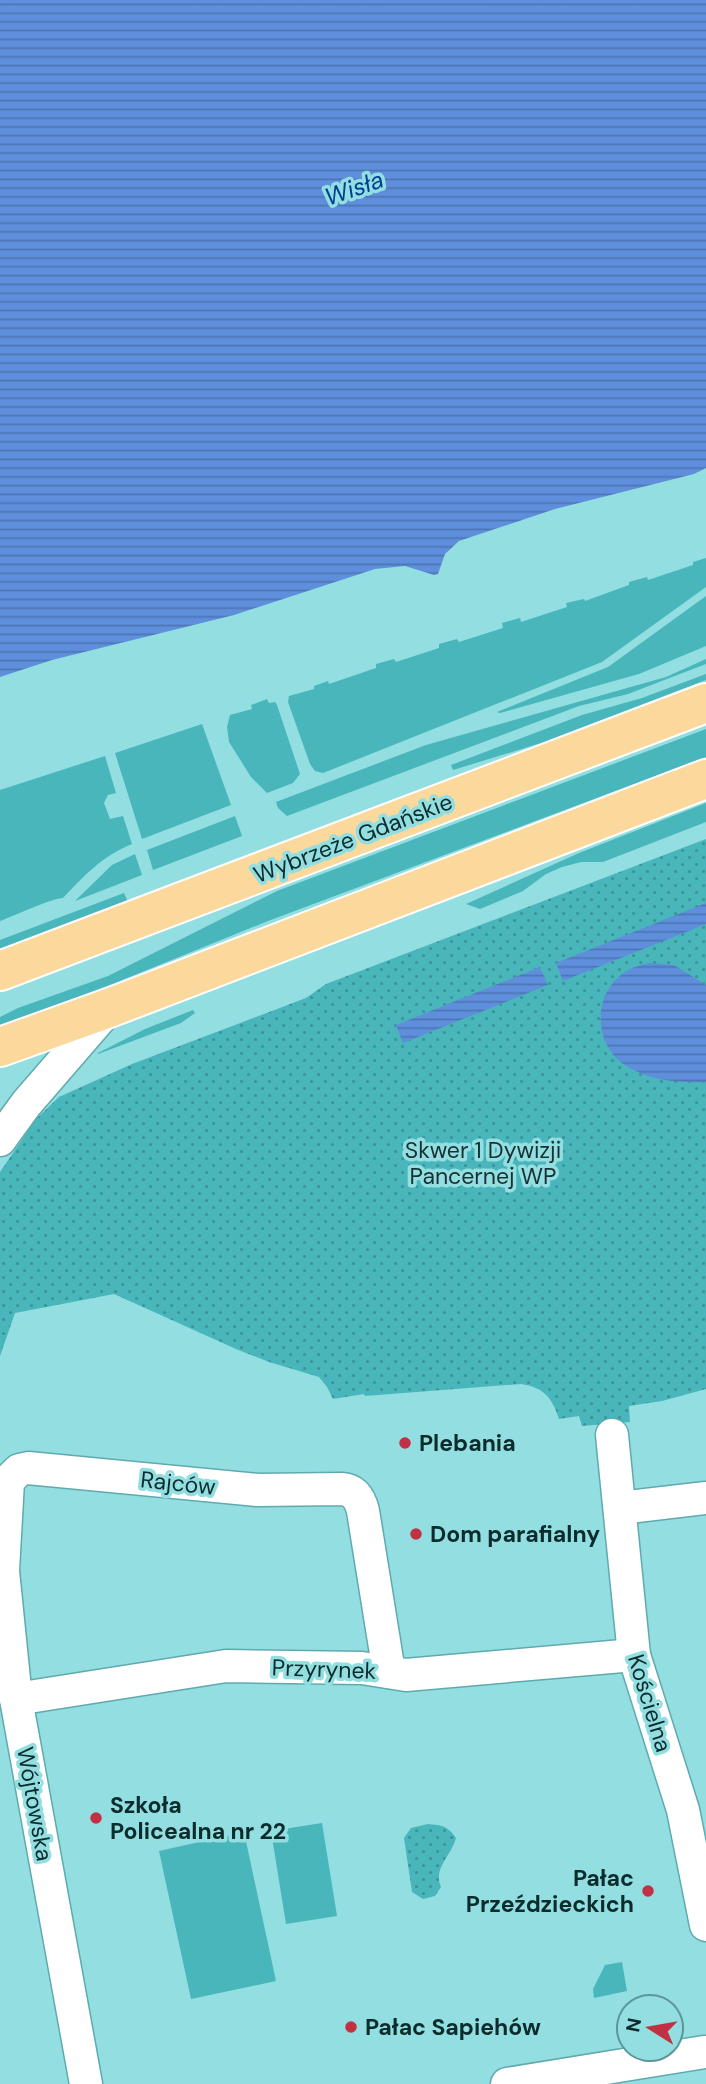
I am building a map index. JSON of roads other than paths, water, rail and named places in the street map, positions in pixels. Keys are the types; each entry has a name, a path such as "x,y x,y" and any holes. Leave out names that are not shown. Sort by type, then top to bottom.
{"main road":[{"name":"Wybrzeże Gdańskie","path":"0,971 706,703"},
{"path":"0,1047 109,1008 706,779"}],"street":[{"path":"0,1140 26,1104 109,1008"},
{"name":"Kościelna","path":"612,1434 634,1655 683,1810 706,1925"},
{"name":"Rajców","path":"13,1475 48,1470 258,1490 342,1489 352,1492 363,1511 389,1672"},
{"name":"Wójtowska","path":"13,1475 3,1571 16,1699 86,2084"},
{"path":"620,1508 706,1498"},
{"name":"Przyrynek","path":"16,1699 226,1666 362,1668 406,1675 634,1655"},
{"path":"507,2084 705,2053"}],"water":[{"name":"Wisła","path":"0,0 706,0 706,468 694,474 555,509 459,541 445,554 438,574 405,566 375,569 234,615 52,660 0,677"},
{"path":"706,903 706,924 563,981 556,963"},
{"path":"650,963 674,965 706,985 706,1082 676,1081 637,1072 616,1058 608,1047 601,1020 606,993 625,972"},
{"path":"540,967 548,985 403,1043 396,1025"}],"place":[{"name":"Plebania","path":"405,1443"},
{"name":"Dom parafialny","path":"416,1534"},
{"name":"Szkoła Policealna nr 22","path":"96,1818"},
{"name":"Pałac Przeździeckich","path":"648,1891"},
{"name":"Pałac Sapiehów","path":"351,2027"}],"park label":[{"name":"Skwer 1 Dywizji Pancernej WP","path":"483,1163"}]}
